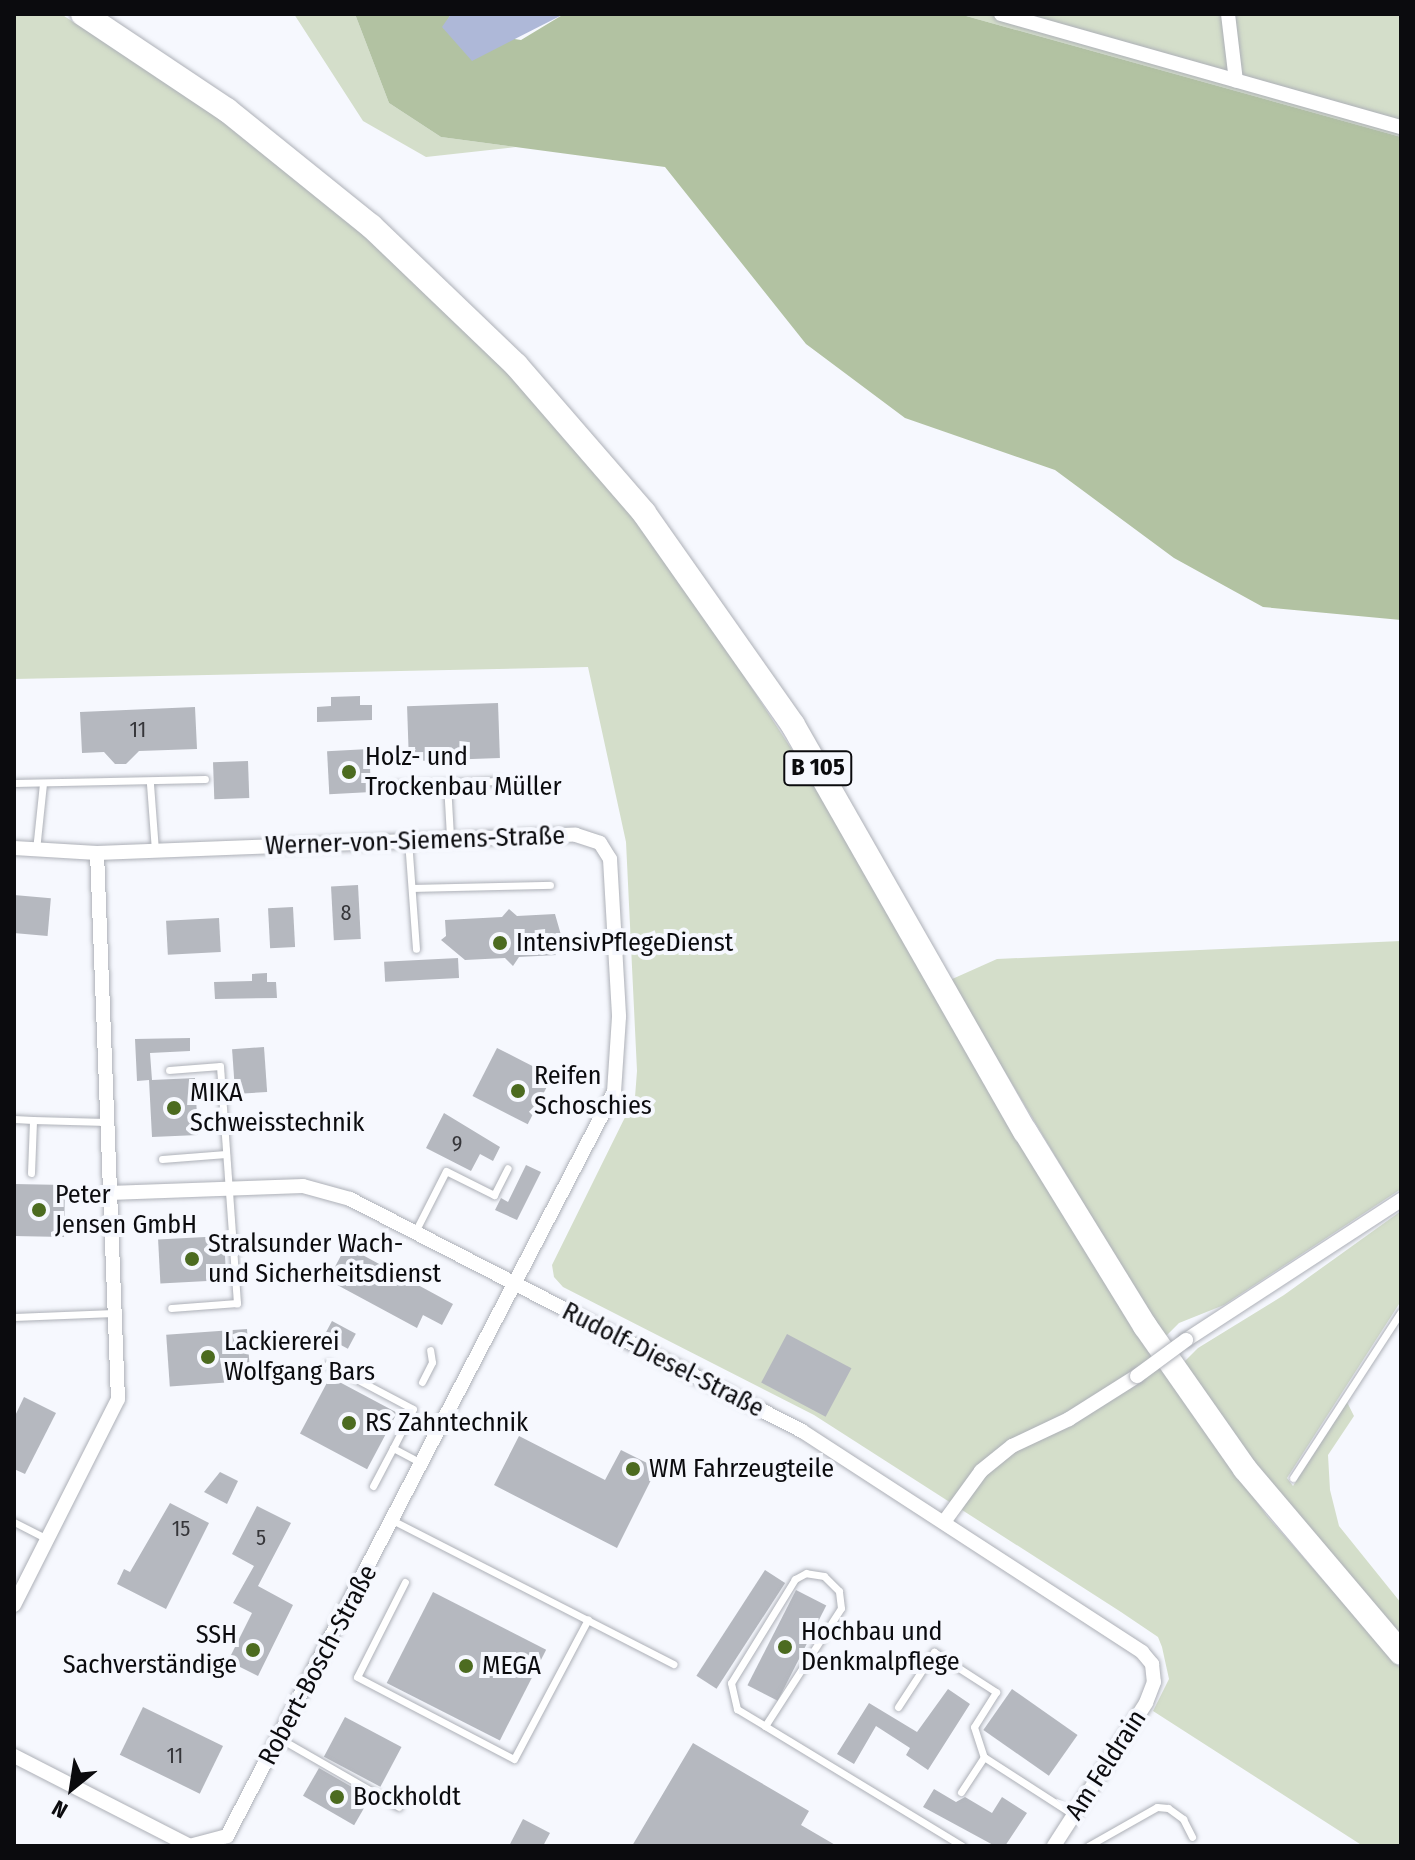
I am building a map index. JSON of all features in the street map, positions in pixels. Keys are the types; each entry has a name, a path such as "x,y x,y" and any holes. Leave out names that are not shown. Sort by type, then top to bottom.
{"highway":[{"name":"B 105","path":"83,14 227,110 371,226 516,365 644,513 793,725 1041,1157 1153,1338 1245,1469 1401,1653"}],"street":[{"path":"1001,14 1401,127"},
{"path":"1228,14 1236,81"},
{"name":"Werner-von-Siemens-Straße","path":"14,848 97,853 407,838 576,835 600,843 610,859 619,1017 614,1092 514,1283"},
{"path":"14,1605 118,1399 97,853"},
{"name":"Rudolf-Diesel-Straße","path":"109,1193 228,1187 325,1190 415,1232 802,1431 1142,1652 1152,1664 1154,1682"},
{"path":"944,1522 981,1471 1012,1446 1069,1419 1137,1376 1186,1340 1401,1200"},
{"name":"Robert-Bosch-Straße","path":"14,1756 190,1846 227,1836 394,1521 514,1283"},
{"name":"Am Feldrain","path":"1059,1844 1154,1682"}],"lane":[{"path":"14,783 150,784 205,779"},
{"path":"393,785 498,781"},
{"path":"36,850 43,783"},
{"path":"447,783 450,837"},
{"path":"150,784 155,851"},
{"path":"407,838 414,888 416,949"},
{"path":"414,888 550,885"},
{"path":"169,1070 220,1066 237,1303 171,1308"},
{"path":"14,1119 106,1122"},
{"path":"31,1173 33,1120"},
{"path":"162,1159 226,1154"},
{"path":"415,1232 446,1171 494,1195 508,1168"},
{"path":"1293,1478 1401,1312"},
{"path":"14,1317 116,1313"},
{"path":"422,1382 432,1362 430,1350"},
{"path":"328,1364 413,1409 373,1486"},
{"path":"393,1448 423,1464"},
{"path":"394,1521 674,1664"},
{"path":"14,1522 48,1540"},
{"path":"765,1726 841,1608 839,1591 824,1576 806,1573 795,1579 731,1683 737,1709 962,1846"},
{"path":"405,1582 357,1677 514,1759 588,1619"},
{"path":"898,1707 934,1652 996,1692 974,1727 984,1757 1074,1815"},
{"path":"279,1738 399,1807"},
{"path":"961,1792 984,1757"},
{"path":"1088,1846 1157,1807 1168,1808 1183,1819 1192,1837"}],"green space":[{"path":"14,14 61,14 222,119 324,201 434,298 520,385 612,490 688,590 841,825 1130,1325 1267,1516 1401,1669 1401,1846 1363,1846 1153,1711 1169,1679 1162,1647 1158,1637 1121,1612 814,1415 563,1287 554,1277 552,1265 635,1097 637,1071 626,842 588,667 14,679"},
{"path":"294,14 355,14 389,103 441,137 516,147 426,157 363,121"},
{"path":"355,14 451,14 443,28 521,40 564,14 959,14 1401,137 1401,620 1263,607 1174,558 1055,470 905,418 806,344 665,167 441,137 389,103"},
{"path":"959,14 1401,14 1401,137"},
{"path":"1401,941 1401,1189 1224,1305 1179,1323 1164,1338 950,980 997,959"},
{"path":"1401,1211 1401,1301 1287,1478 1293,1486 1347,1402 1354,1416 1328,1455 1330,1490 1339,1526 1401,1603 1401,1642 1337,1572 1181,1365 1198,1348 1284,1295"}],"water":[{"path":"451,14 564,14 472,61 442,27"}],"building":[{"path":"360,696 360,705 372,705 372,720 317,722 317,707 331,706 331,697"},
{"path":"498,703 500,758 409,761 407,706"},
{"path":"195,707 197,749 139,751 126,764 115,764 104,752 82,753 80,712"},
{"name":"Holz- und Trockenbau Müller","path":"369,749 371,792 329,794 327,751"},
{"path":"248,761 249,798 214,799 213,762"},
{"path":"358,885 361,939 334,940 331,886"},
{"path":"14,895 51,898 48,936 14,933"},
{"path":"293,907 295,947 270,948 268,908"},
{"name":"IntensivPflegeDienst","path":"509,909 517,916 555,914 561,935 557,955 519,957 513,966 505,958 465,960 441,940 446,936 445,920 502,917"},
{"path":"219,918 221,952 168,955 166,921"},
{"path":"458,958 459,978 385,982 384,962"},
{"path":"267,973 267,982 276,982 277,998 215,999 214,982 252,981 252,974"},
{"name":"MIKA Schweisstechnik","path":"190,1038 190,1051 150,1053 152,1080 195,1078 198,1135 152,1137 149,1080 137,1081 135,1039"},
{"path":"264,1047 267,1092 235,1094 232,1049"},
{"path":"497,1048 552,1076 528,1124 472,1096"},
{"path":"444,1113 500,1147 493,1161 480,1154 471,1171 426,1148"},
{"path":"526,1165 541,1172 517,1220 495,1210 501,1198 508,1202"},
{"name":"Peter Jensen GmbH","path":"14,1184 65,1185 64,1237 14,1236"},
{"name":"Stralsunder Wach- und Sicherheitsdienst","path":"224,1236 226,1280 160,1283 158,1239"},
{"path":"346,1246 453,1304 442,1325 423,1315 417,1328 328,1280"},
{"path":"332,1321 356,1334 348,1349 324,1336"},
{"name":"Lackiererei Wolfgang Bars","path":"247,1329 251,1381 170,1387 166,1335"},
{"path":"787,1334 851,1368 826,1417 761,1383"},
{"name":"RS Zahntechnik","path":"330,1377 397,1413 367,1469 300,1434"},
{"path":"24,1397 56,1413 25,1474 14,1469 14,1418"},
{"path":"519,1436 605,1480 621,1450 657,1468 617,1548 494,1485"},
{"path":"220,1472 238,1481 227,1504 204,1492"},
{"path":"170,1503 209,1523 166,1609 117,1584 124,1569 130,1572"},
{"path":"257,1506 291,1523 258,1586 293,1605 258,1676 228,1661 252,1613 233,1603 254,1566 232,1554"},
{"path":"765,1570 785,1583 717,1689 696,1676"},
{"path":"796,1590 826,1605 778,1701 747,1685"},
{"name":"MEGA","path":"433,1592 546,1650 500,1741 387,1683"},
{"path":"948,1689 970,1704 928,1770 906,1755 910,1748 876,1726 854,1764 837,1754 869,1703 917,1732"},
{"path":"1012,1689 1078,1735 1049,1776 983,1730"},
{"path":"143,1707 223,1746 200,1794 120,1755"},
{"path":"345,1717 402,1747 380,1787 324,1757"},
{"path":"693,1743 809,1811 801,1825 837,1846 632,1846"},
{"name":"Bockholdt","path":"319,1768 370,1798 354,1825 303,1796"},
{"path":"934,1789 956,1802 965,1797 992,1813 1002,1797 1027,1813 1005,1846 995,1846 923,1807"},
{"path":"523,1819 550,1833 543,1846 509,1846"}],"place":[{"name":"Holz- und Trockenbau Müller","path":"349,772"},
{"name":"IntensivPflegeDienst","path":"500,943"},
{"name":"Reifen Schoschies","path":"518,1091"},
{"name":"MIKA Schweisstechnik","path":"174,1108"},
{"name":"Peter Jensen GmbH","path":"39,1210"},
{"name":"Stralsunder Wach- und Sicherheitsdienst","path":"192,1259"},
{"name":"Lackiererei Wolfgang Bars","path":"208,1357"},
{"name":"RS Zahntechnik","path":"349,1423"},
{"name":"WM Fahrzeugteile","path":"633,1469"},
{"name":"Hochbau und Denkmalpflege","path":"785,1647"},
{"name":"SSH Sachverständige","path":"253,1650"},
{"name":"MEGA","path":"466,1666"},
{"name":"Bockholdt","path":"337,1797"}]}
